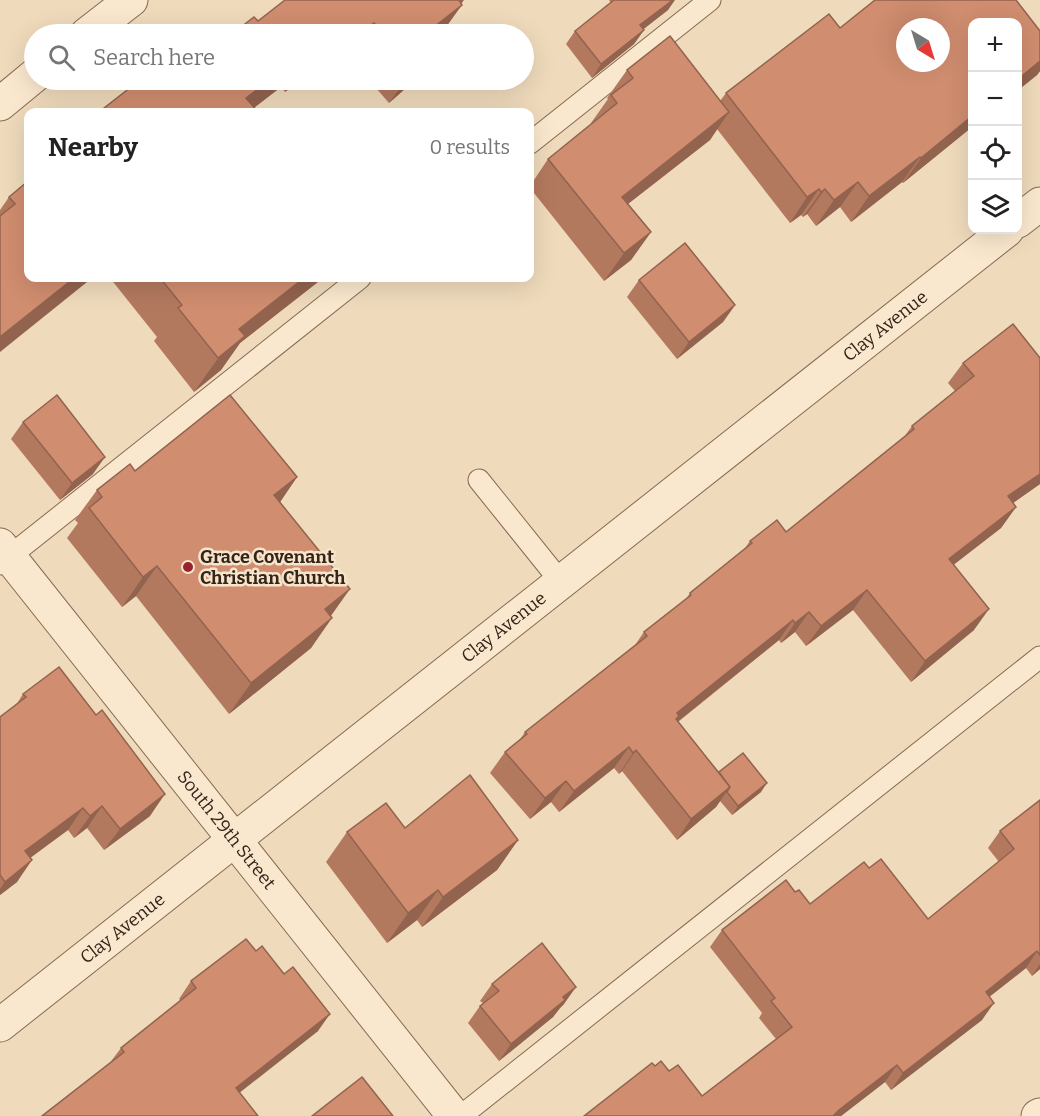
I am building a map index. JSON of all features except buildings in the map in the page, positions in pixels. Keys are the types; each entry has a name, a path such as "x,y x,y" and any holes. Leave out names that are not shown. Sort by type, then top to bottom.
{"street":[{"path":"100,24 131,0"},
{"path":"0,104 24,84"},
{"path":"1022,217 1040,204"},
{"name":"Clay Avenue","path":"0,1025 1002,234"},
{"name":"South 29th Street","path":"3,555 235,840 454,1116"}],"lane":[{"path":"534,140 710,0"},
{"path":"3,555 355,282"},
{"path":"479,480 561,582"},
{"path":"461,1116 1040,657"}],"place":[{"name":"Grace Covenant Christian Church","path":"188,567"}]}
